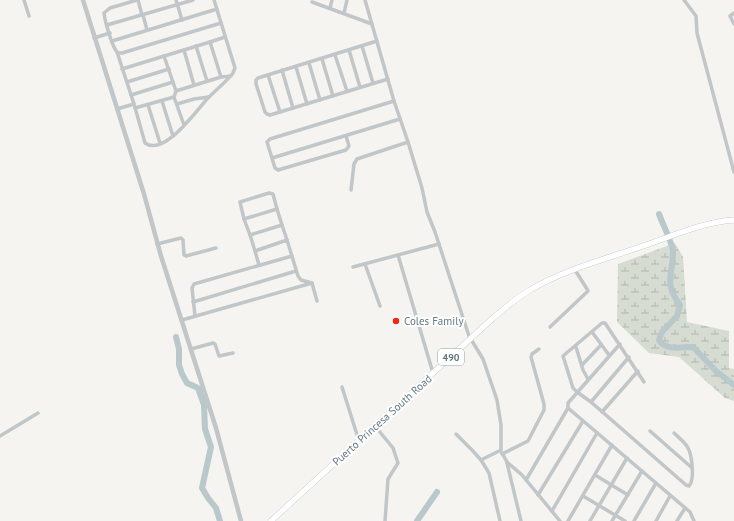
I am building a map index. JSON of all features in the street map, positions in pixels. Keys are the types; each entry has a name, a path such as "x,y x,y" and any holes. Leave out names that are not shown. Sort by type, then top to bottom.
{"main road":[{"name":"Puerto Princesa South Road","path":"271,521 509,305 529,290 575,270 659,240 710,223 734,220"}],"street":[{"path":"24,0 29,16"},
{"path":"83,0 144,194 157,244 216,428 242,521"},
{"path":"147,30 138,0 106,10 104,16 127,82 145,143 150,145 160,143 173,136 234,72 235,68 214,0"},
{"path":"176,0 182,20"},
{"path":"107,25 193,0"},
{"path":"330,8 332,0"},
{"path":"344,13 347,0"},
{"path":"365,0 394,101 422,188 427,212 470,340 482,359 497,400 500,420 501,452 507,462 526,480 560,521"},
{"path":"684,0 696,16 697,33 734,172"},
{"path":"312,2 317,2 372,24"},
{"path":"112,41 217,9"},
{"path":"734,13 730,16 734,24"},
{"path":"117,52 121,54 221,23"},
{"path":"94,38 110,33"},
{"path":"122,69 225,37"},
{"path":"377,41 257,79 256,82 258,90 266,113 270,115 388,79"},
{"path":"210,42 221,77"},
{"path":"196,46 207,81"},
{"path":"362,46 373,83"},
{"path":"184,50 194,85"},
{"path":"349,50 360,87"},
{"path":"335,55 347,91"},
{"path":"164,56 176,90 174,97 184,125"},
{"path":"322,59 333,96"},
{"path":"309,63 320,100"},
{"path":"296,67 307,104"},
{"path":"127,82 169,69"},
{"path":"282,70 293,108"},
{"path":"268,75 280,112"},
{"path":"176,90 221,77 231,76"},
{"path":"131,95 173,82"},
{"path":"135,108 174,97"},
{"path":"177,104 194,99 209,97"},
{"path":"162,101 173,136"},
{"path":"346,136 349,146 346,150 279,170 276,169 267,142 270,139 394,101"},
{"path":"117,109 134,104"},
{"path":"148,105 160,143"},
{"path":"272,158 400,119"},
{"path":"350,190 354,164 357,159 408,142"},
{"path":"259,265 240,202 269,193 273,194 296,271 301,280 312,283"},
{"path":"244,219 277,209"},
{"path":"250,235 282,225"},
{"path":"157,244 182,238 184,255 186,256 216,248"},
{"path":"255,250 287,240"},
{"path":"353,267 439,244"},
{"path":"398,255 433,374"},
{"path":"195,316 192,288 194,284 292,256"},
{"path":"365,264 380,306"},
{"path":"550,327 588,291 575,270"},
{"path":"193,302 296,271"},
{"path":"182,320 312,283"},
{"path":"312,283 317,301"},
{"path":"644,382 606,323 602,323 576,347 564,355 563,358 573,388 577,392 591,402 687,486 691,485 693,480 690,454 688,448 674,433"},
{"path":"592,332 609,355"},
{"path":"191,349 214,343 219,356 233,353"},
{"path":"526,480 568,408 568,403 620,344"},
{"path":"582,365 601,345"},
{"path":"576,347 588,379"},
{"path":"481,460 528,441 544,410 544,404 531,358 532,354 539,349"},
{"path":"591,402 629,357"},
{"path":"602,412 638,371"},
{"path":"342,387 359,441"},
{"path":"568,408 685,508 692,515 694,521"},
{"path":"0,436 38,413"},
{"path":"538,495 583,421"},
{"path":"375,426 393,448 398,463 388,479 384,515 385,521"},
{"path":"650,431 691,467"},
{"path":"552,511 597,433"},
{"path":"456,434 481,460 490,478 500,521"},
{"path":"568,521 584,496 612,445"},
{"path":"590,521 627,458"},
{"path":"507,462 521,521"},
{"path":"612,521 642,471"},
{"path":"595,475 628,494"},
{"path":"634,521 656,483"},
{"path":"584,496 625,521"},
{"path":"656,521 670,496"},
{"path":"677,521 685,508"}],"green space":[{"path":"675,243 683,257 687,322 729,331 729,368 734,369 734,401 725,398 679,357 649,353 617,322 618,264"}],"waterway":[{"path":"659,214 673,248 670,284 680,305 677,316 662,332 659,340 665,346 669,347 693,347 716,371 734,385"},
{"path":"176,337 179,349 179,365 182,374 187,383 198,388 204,405 205,429 211,447 202,488 216,508 220,521"},
{"path":"417,521 437,492"}],"place":[{"name":"Coles Family","path":"396,321"}]}
